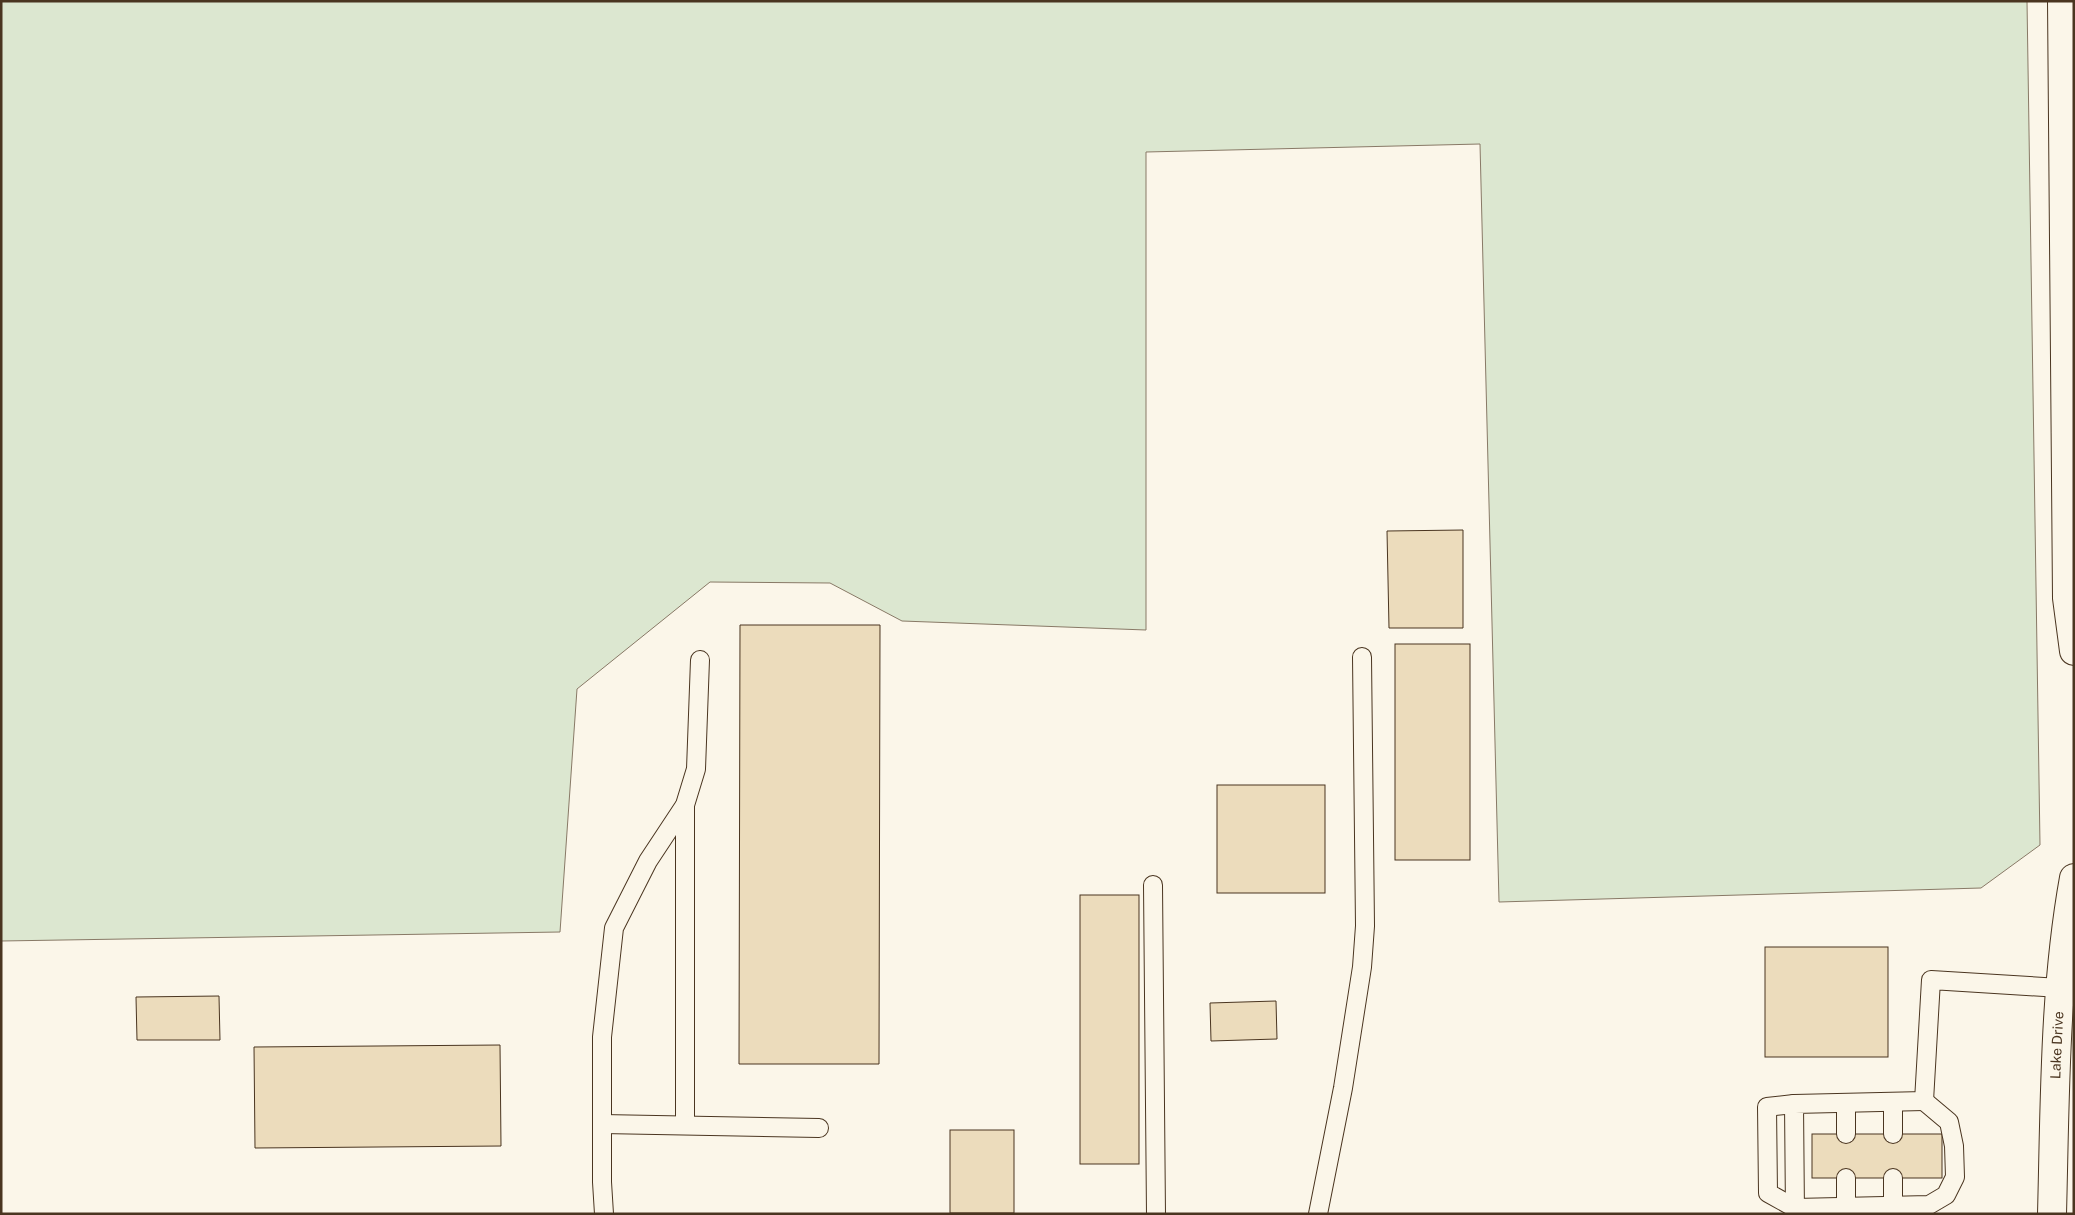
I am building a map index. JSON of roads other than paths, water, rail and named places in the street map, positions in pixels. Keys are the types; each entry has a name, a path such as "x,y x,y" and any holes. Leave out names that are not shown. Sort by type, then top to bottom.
{"street":[{"path":"2062,1 2070,433 2067,598 2074,651"},
{"name":"Lake Drive","path":"2052,1214 2060,988 2067,916 2074,878"}],"lane":[{"path":"1318,1214 1343,1088 1362,966 1365,926 1362,657"},
{"path":"685,1125 685,806 696,769 700,660"},
{"path":"604,1214 602,1037 614,928 648,861 685,806"},
{"path":"1153,886 1156,1214"},
{"path":"1924,1101 1931,980 2060,988"},
{"path":"1924,1101 1949,1122 1954,1146 1955,1177 1946,1195 1929,1205 1846,1207 1795,1211 1768,1193 1767,1106 1924,1101"},
{"path":"1894,1102 1894,1134"},
{"path":"1846,1103 1846,1134"},
{"path":"1794,1104 1795,1211"},
{"path":"602,1124 819,1128"},
{"path":"1846,1178 1846,1207"},
{"path":"1894,1178 1894,1205"}]}
